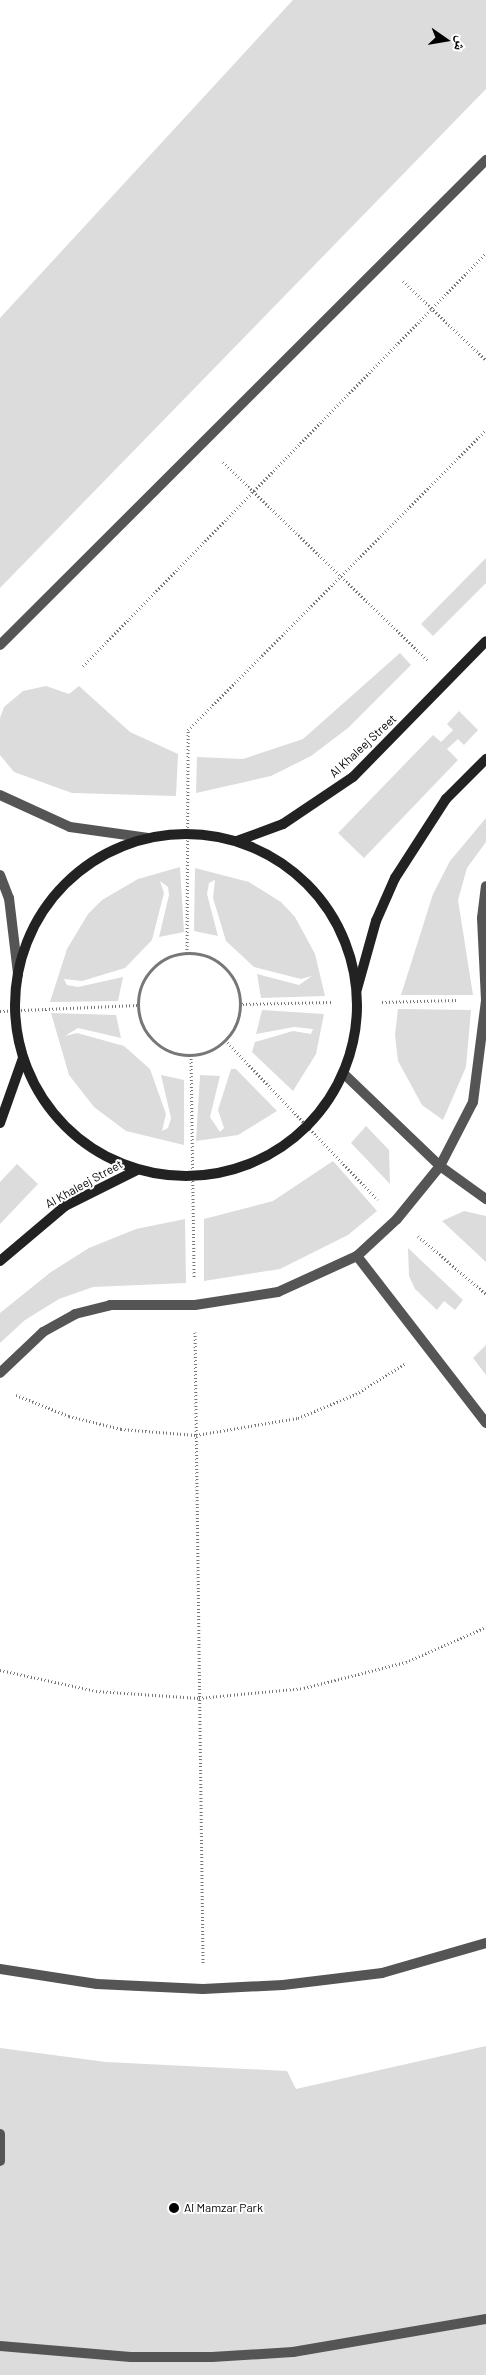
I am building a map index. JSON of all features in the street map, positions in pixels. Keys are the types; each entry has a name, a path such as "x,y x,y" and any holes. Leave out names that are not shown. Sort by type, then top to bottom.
{"main road":[{"name":"Al Khaleej Street","path":"237,841 283,824 319,802 353,776 486,641"},
{"path":"357,990 348,950 335,921 306,882 273,857 237,841 188,833 148,838 111,852 77,873 50,901 30,936 18,974 15,1010 23,1058 40,1096 66,1128 98,1153 136,1170 193,1177 230,1172 270,1155 306,1128 327,1103 343,1073 354,1038 357,990 376,921 395,878 446,799 486,759"},
{"path":"0,1123 23,1058"},
{"name":"Al Khaleej Street","path":"0,1261 65,1206 136,1170"}],"street":[{"path":"0,645 201,440 486,160"},
{"path":"0,795 70,826 148,838"},
{"path":"0,875 8,898 18,974"},
{"path":"0,1373 43,1332 75,1314 110,1305 195,1305 278,1292 357,1256 397,1219 440,1166 473,1102 480,1072 486,886"},
{"path":"343,1073 440,1166 486,1199"},
{"path":"357,1256 426,1350 486,1423"},
{"path":"0,1969 97,1984 203,1989 283,1985 382,1973 486,1943"},
{"path":"0,2134 0,2161"},
{"path":"0,2346 131,2357 221,2357 293,2352 486,2319"}],"path":[{"path":"83,666 486,253"},
{"path":"383,261 486,360"},
{"path":"187,953 188,730 486,430"},
{"path":"201,440 448,680"},
{"path":"187,953 218,962 237,988 238,1017 225,1040 204,1053 175,1053 148,1036 138,1005 144,979 152,969 162,960 187,953"},
{"path":"0,1010 138,1005"},
{"path":"225,1040 306,1128 397,1219 486,1294"},
{"path":"192,1054 203,1989"},
{"path":"7,1390 69,1416 103,1425 196,1435 298,1418 356,1394 426,1350"},
{"path":"0,1670 96,1692 199,1698 304,1688 406,1662 486,1627"}],"shaded area":[{"path":"293,0 486,0 486,89 0,588 0,318"},
{"path":"486,558 486,583 433,636 421,624"},
{"path":"400,653 411,665 348,728 311,756 271,776 196,793 197,757 243,759 303,739"},
{"path":"46,686 69,694 79,686 130,732 178,754 176,796 72,793 14,772 0,755 0,718 4,707 23,691"},
{"path":"459,711 478,730 464,745 458,739 447,749 458,760 364,858 338,833 433,735 441,742 453,730 447,724"},
{"path":"486,818 486,842 467,868 458,900 473,995 401,995 433,894 450,861"},
{"path":"180,867 184,932 159,937 169,895 168,887 160,881 164,893 152,940 125,968 82,981 64,979 67,985 78,987 123,977 118,1001 50,1002 67,949 88,914 102,900 138,879"},
{"path":"195,868 249,882 281,902 295,917 315,954 325,996 261,998 257,974 299,985 312,976 301,979 254,967 226,941 213,898 215,880 209,883 207,894 218,936 194,931"},
{"path":"398,1009 471,1010 466,1067 443,1120 422,1105 398,1061 395,1035"},
{"path":"262,1010 324,1014 316,1054 293,1091 252,1052 255,1042 293,1031 311,1034 313,1029 294,1027 256,1034"},
{"path":"51,1013 116,1015 121,1038 78,1028 65,1036 77,1033 124,1046 150,1069 166,1114 162,1131 168,1128 171,1118 161,1075 184,1080 184,1145 126,1131 94,1107 69,1075"},
{"path":"231,1069 236,1069 277,1111 238,1135 196,1141 200,1075 220,1076 210,1117 220,1132 224,1128 218,1110"},
{"path":"366,1126 389,1150 390,1184 351,1143"},
{"path":"333,1161 377,1211 348,1235 280,1269 204,1281 204,1219 273,1201"},
{"path":"17,1164 38,1184 0,1224 0,1182"},
{"path":"464,1211 486,1216 486,1262 442,1221"},
{"path":"185,1219 186,1283 93,1287 59,1299 25,1320 0,1343 0,1313 51,1272 89,1248 136,1229"},
{"path":"408,1248 463,1300 455,1310 444,1301 437,1310 415,1289 409,1276"},
{"path":"486,1345 486,1375 473,1358"},
{"name":"Al Mamzar Park","path":"486,2046 486,2375 0,2375 0,2048 106,2062 287,2071 296,2089"}],"place":[{"name":"Al Mamzar Park","path":"174,2208"}]}
